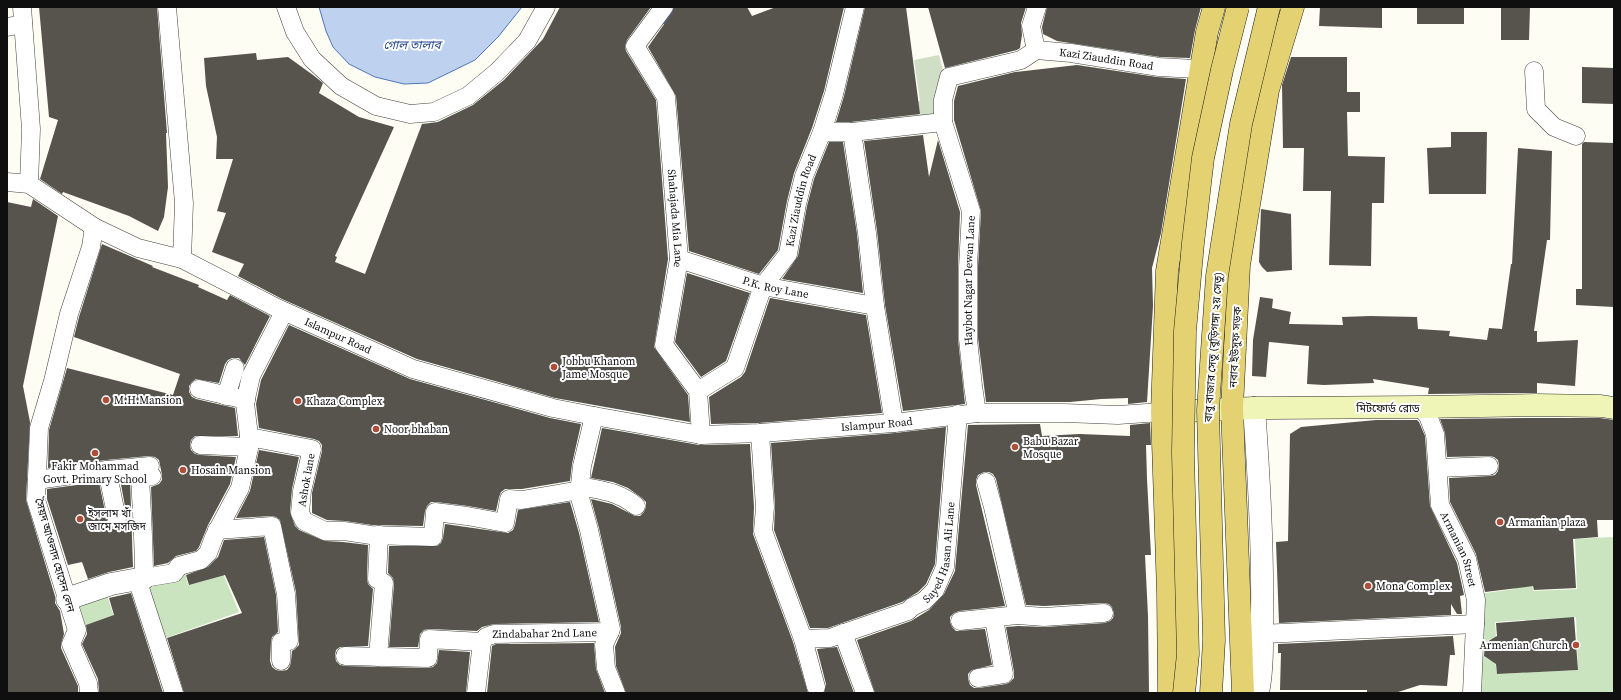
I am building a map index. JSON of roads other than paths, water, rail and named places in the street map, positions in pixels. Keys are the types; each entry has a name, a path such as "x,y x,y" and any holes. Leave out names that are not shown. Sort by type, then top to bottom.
{"highway":[{"path":"1184,693 1188,654 1183,453 1186,331 1193,243 1203,158 1211,69 1207,32 1214,7"},
{"path":"1169,693 1168,593 1162,412 1167,271 1211,69 1238,7"},
{"name":"বাবু বাজার সেতু (বুড়িগঙ্গা ২য় সেতু)","path":"1211,693 1214,640 1208,410 1217,276 1240,124 1269,7"},
{"name":"নবাব ইউসুফ সড়ক","path":"1244,693 1232,408 1239,265 1268,90 1293,7"}],"main road":[{"name":"মিটফোর্ড রোড","path":"1162,412 1232,408 1535,405 1601,406 1614,408"}],"street":[{"path":"167,7 184,203 182,259"},
{"path":"286,7 295,32 312,59 341,86 376,106 410,114 434,112 468,96 497,72 526,41 546,7"},
{"name":"Shahajada Mia Lane","path":"664,7 635,46 666,97 679,259 664,345 698,391"},
{"name":"Kazi Ziauddin Road","path":"698,391 735,368 763,286 788,254 797,204 804,176 822,132 834,94 855,7"},
{"path":"1036,50 1031,26 1037,7"},
{"path":"7,182 29,184 31,129 17,19"},
{"name":"Kazi Ziauddin Road","path":"1036,50 1071,53 1159,67 1211,69"},
{"name":"Haybot Nagar Dewan Lane","path":"977,413 968,338 970,211 943,122 943,100 949,78 1022,60 1036,50"},
{"path":"1534,71 1536,109 1554,127 1576,136"},
{"path":"822,132 852,132 943,122"},
{"path":"852,132 867,233 875,306 894,423"},
{"name":"Islampur Road","path":"29,184 94,227 138,248 182,259 284,312 413,369 553,408 700,435 760,433 894,423 958,414 977,413 1064,413 1118,415 1162,412"},
{"name":"সৈয়দ আওলাদ হোসেন লেন","path":"89,693 88,683 71,644 77,630 36,500 39,428 53,382 68,314 91,247 94,227"},
{"name":"P.K. Roy Lane","path":"679,259 763,286 875,306"},
{"path":"67,599 111,584 174,573 179,566 201,560 208,553 217,530 240,488 249,442 246,400 251,376 284,312"},
{"path":"226,396 235,368"},
{"path":"199,389 246,400"},
{"path":"698,391 700,435"},
{"name":"Armanian Street","path":"1420,407 1428,416 1435,434 1440,505 1467,559 1476,600 1472,693"},
{"path":"1254,408 1259,476 1262,594 1261,678 1258,693"},
{"name":"Sayed Hasan Ali Lane","path":"803,639 830,638 908,612 924,601 935,590 944,567 958,414"},
{"path":"594,416 582,466 579,494 604,593 611,629 604,645 606,668 616,693"},
{"path":"760,433 765,507 763,531 803,639 816,687"},
{"name":"Ashok lane","path":"200,445 249,442 312,449 302,491 300,513 304,521 325,531 344,531 379,535"},
{"path":"1438,468 1489,466"},
{"path":"37,480 107,470 151,471 140,478 143,514 141,521 144,547 141,579 174,693"},
{"path":"107,470 116,519"},
{"path":"986,482 1018,615"},
{"path":"345,656 378,657 384,582 377,579 379,535 433,537 435,512 505,522 509,499 522,500 580,488 615,493 625,497 636,506"},
{"path":"217,530 272,526 286,600 289,641 281,642 281,661"},
{"path":"960,622 1018,615 1044,617 1104,613"},
{"path":"978,678 1004,674 994,619"},
{"path":"1262,634 1475,624"},
{"name":"Zindabahar 2nd Lane","path":"476,693 482,642 486,637 494,634 610,632"},
{"path":"843,633 865,693"},
{"name":"Zindabahar 2nd Lane","path":"378,657 428,658 429,639 482,642"}],"water":[{"name":"গোল তালাব","path":"319,7 522,7 498,37 475,60 428,83 404,84 375,77 349,64 333,47 326,31"}],"waterway":[{"path":"664,21 677,7"}],"place":[{"name":"Jobbu Khanom Jame Mosque","path":"554,367"},
{"name":"M.H.Mansion","path":"106,400"},
{"name":"Khaza Complex","path":"298,401"},
{"name":"Noor bhaban","path":"376,429"},
{"name":"Babu Bazar Mosque","path":"1015,447"},
{"name":"Fakir Mohammad Govt. Primary School","path":"95,453"},
{"name":"Hosain Mansion","path":"183,470"},
{"name":"ইসলাম খাঁ জামে মসজিদ","path":"80,519"},
{"name":"Armanian plaza","path":"1500,522"},
{"name":"Mona Complex","path":"1368,586"},
{"name":"Armenian Church","path":"1576,645"}]}
